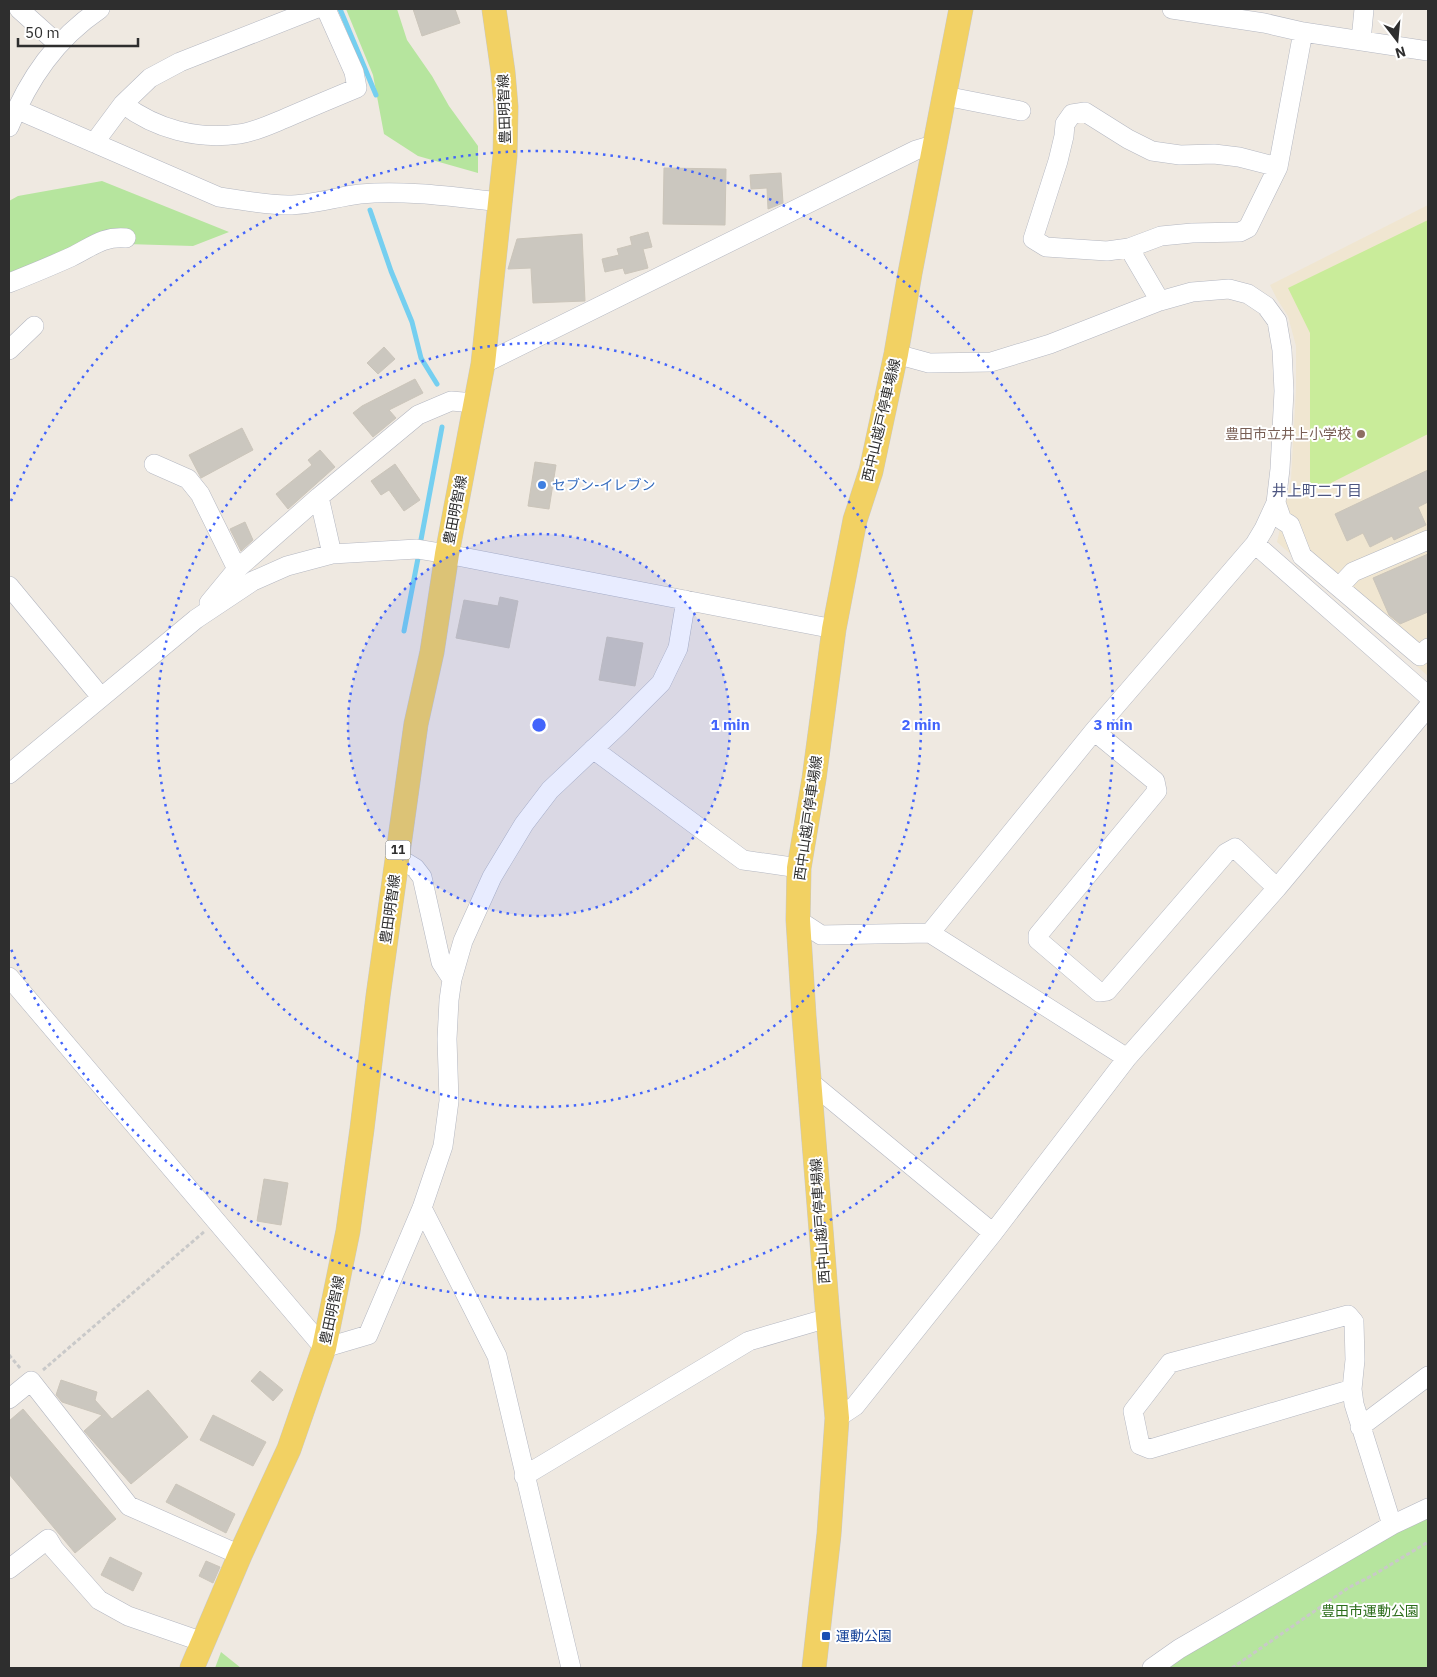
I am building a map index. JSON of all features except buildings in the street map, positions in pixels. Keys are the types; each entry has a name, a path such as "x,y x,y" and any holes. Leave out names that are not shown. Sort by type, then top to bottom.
{"main road":[{"name":"豊田明智線","path":"192,1668 288,1449 324,1348 348,1231 416,724 432,652 447,554 483,364 502,202 505,156 506,107 494,9"},
{"name":"西中山越戸停車場線","path":"814,1668 830,1534 837,1418 809,1081 798,920 799,868 814,779 834,629 855,520 871,471 896,354 961,9"}],"street":[{"path":"19,9 58,44"},
{"path":"9,127 24,93 36,73 58,44 89,16 100,9"},
{"path":"94,143 123,104 150,78 180,62 315,9"},
{"path":"123,104 135,113 160,126 189,134 214,136 240,134 261,128 356,88 354,72 326,9"},
{"path":"1172,9 1265,16 1303,32 1428,52"},
{"path":"1361,41 1364,9"},
{"path":"1278,167 1240,157 1214,154 1180,155 1152,151 1128,140 1085,112 1072,114 1065,124 1058,161 1033,239 1046,247 1107,251 1129,248 1161,236 1240,232 1248,228 1278,167 1303,32"},
{"path":"945,96 1021,111"},
{"path":"16,109 219,197 288,205 359,194 418,193 502,202"},
{"path":"483,364 916,150 936,144"},
{"path":"9,284 102,241 114,237 126,238"},
{"path":"1129,248 1160,301"},
{"path":"896,354 929,363 990,362 1050,344 1160,301 1192,292 1229,289 1248,294 1266,306 1277,321 1282,350 1284,391 1280,469 1276,503 1255,544 1094,731 930,933"},
{"path":"9,350 34,326"},
{"path":"196,618 237,569 319,497 418,415 451,401 475,403"},
{"path":"154,464 188,479 200,494 237,569"},
{"path":"319,497 332,554"},
{"path":"1276,503 1282,520 1290,525 1302,556 1420,656 1428,648"},
{"path":"1339,587 1353,572 1428,540"},
{"path":"1255,544 1428,696"},
{"path":"9,774 196,618 252,581 287,566 332,554 418,549 834,629"},
{"path":"9,586 101,697"},
{"path":"9,977 324,1348 368,1335 422,1208 443,1146 449,1101 447,1039 449,1000 452,979 463,942 489,884 524,824 550,790 661,683 678,648 686,600"},
{"path":"837,1418 855,1406 993,1233 1127,1058 1278,888 1428,707"},
{"path":"1094,731 1156,782 1157,791 1038,935 1038,940 1051,952 1099,992 1107,991 1226,852 1235,848 1278,888"},
{"path":"593,749 743,860 799,868"},
{"path":"397,857 415,868 422,877 441,962 452,979"},
{"path":"798,920 821,935 930,933 1127,1058"},
{"path":"809,1081 993,1233"},
{"path":"422,1208 497,1356 571,1668"},
{"path":"1352,1389 1150,1449 1140,1445 1133,1411 1170,1363 1348,1315 1354,1322 1352,1389 1354,1404 1392,1526"},
{"path":"524,1476 749,1341 828,1318"},
{"path":"1360,1427 1428,1376"},
{"path":"9,1399 31,1381 129,1506 240,1555"},
{"path":"1152,1668 1179,1649 1392,1526 1428,1508"},
{"path":"9,1569 48,1539 54,1549 98,1600 128,1616 203,1642"}],"path":[{"path":"31,1381 217,1221"},
{"path":"1232,1668 1348,1588 1428,1542"}],"shaded area":[{"name":"豊田市立井上小学校","path":"1428,205 1428,676 1277,542 1291,479 1296,389 1296,346 1288,316 1270,285"}],"green space":[{"path":"346,9 397,9 407,40 432,76 449,106 478,146 478,173 418,156 384,134 373,75"},
{"path":"102,181 229,232 193,246 93,243 9,277 9,201 18,196"},
{"path":"1428,220 1428,434 1323,487 1310,484 1310,333 1288,288"},
{"name":"豊田市運動公園","path":"1428,1514 1428,1668 1169,1668 1184,1656"},
{"path":"221,1652 241,1668 215,1668"}],"waterway":[{"path":"340,9 376,95"},
{"path":"370,210 391,271 412,322 421,358 437,384"},
{"path":"420,545 442,427"},
{"path":"404,631 419,553"}],"place":[{"name":"豊田市立井上小学校","path":"1361,434"},
{"name":"セブン-イレブン","path":"542,485"},
{"name":"運動公園","path":"826,1636"}],"district":[{"name":"井上町二丁目","path":"1317,491"}]}
